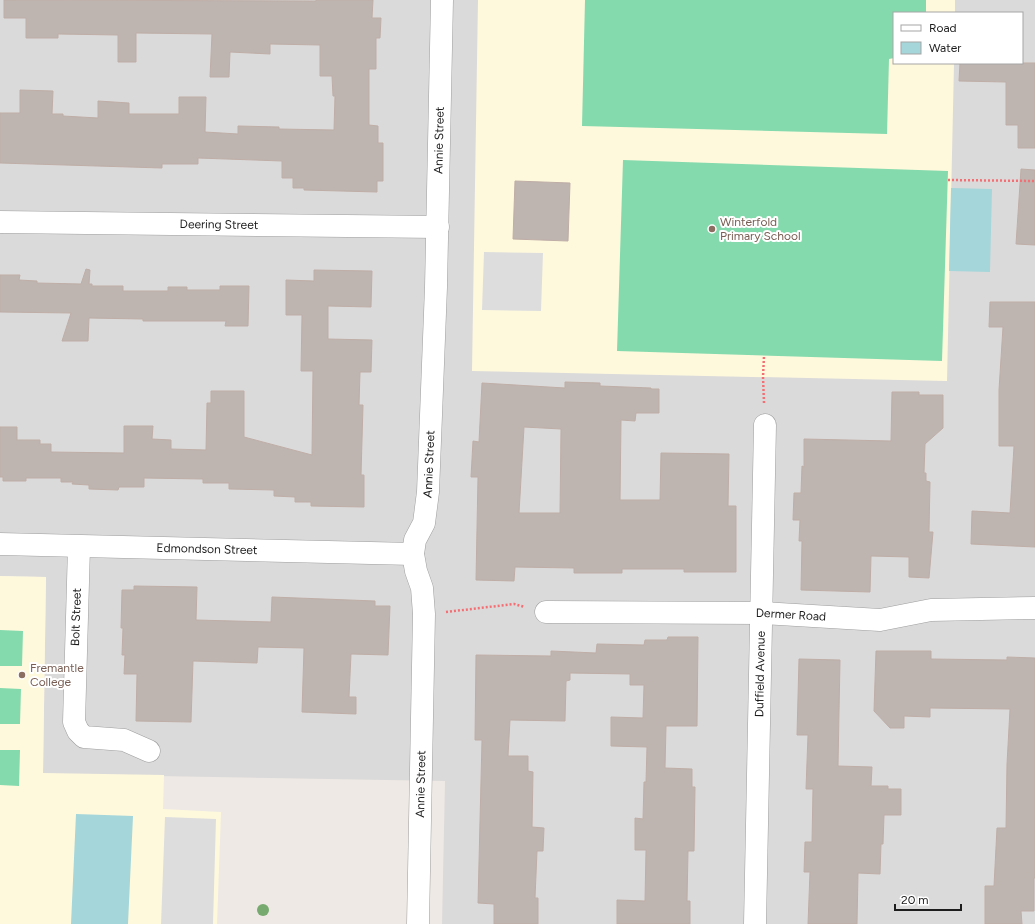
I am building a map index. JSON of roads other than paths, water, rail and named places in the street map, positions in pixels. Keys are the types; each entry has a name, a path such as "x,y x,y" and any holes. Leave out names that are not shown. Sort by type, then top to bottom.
{"street":[{"name":"Annie Street","path":"418,924 424,614 422,588 416,571 413,554 415,540 424,523 428,492 438,227 442,0"},
{"name":"Deering Street","path":"0,222 438,227"},
{"name":"Duffield Avenue","path":"755,924 765,425"},
{"name":"Edmondson Street","path":"0,544 413,554"},
{"name":"Bolt Street","path":"79,547 74,722 78,731 84,737 124,740 149,751"},
{"name":"Dermer Road","path":"546,612 762,613 880,620 931,610 1035,608"}],"water":[{"path":"951,188 992,189 990,272 949,271"},
{"path":"76,814 133,816 128,924 71,924"}],"place":[{"name":"Winterfold Primary School","path":"712,229"},
{"name":"Fremantle College","path":"22,675"}]}
